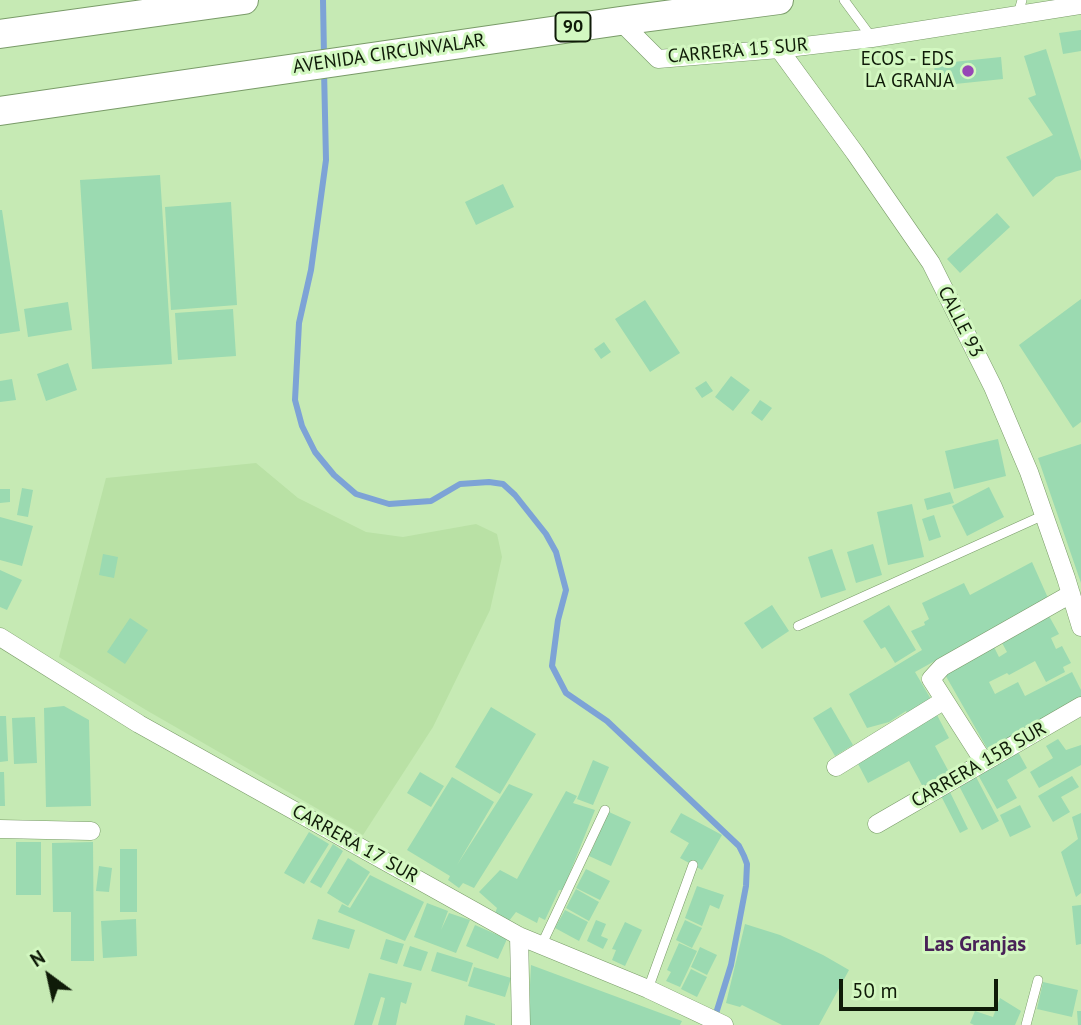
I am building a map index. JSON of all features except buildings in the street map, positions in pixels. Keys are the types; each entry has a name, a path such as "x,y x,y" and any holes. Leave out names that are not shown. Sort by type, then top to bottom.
{"highway":[{"path":"0,34 244,0"},
{"name":"AVENIDA CIRCUNVALAR","path":"0,111 620,20 779,0"}],"street":[{"name":"CARRERA 15 SUR","path":"620,20 657,59 872,37 1020,7 1081,5"},
{"name":"CALLE 93","path":"779,48 931,263 993,387 1029,472 1081,627"},
{"path":"984,762 931,679 942,667 1071,594"},
{"name":"CARRERA 17 SUR","path":"0,637 139,724 519,936 648,989 724,1025"},
{"path":"836,767 943,701"},
{"name":"CARRERA 15B SUR","path":"877,824 1081,706"},
{"path":"0,829 91,831"},
{"path":"519,936 521,1025"}],"lane":[{"path":"844,0 872,37"},
{"path":"798,626 1044,515"},
{"path":"541,946 606,810"},
{"path":"648,989 693,865"},
{"path":"1026,1025 1038,980"}],"shaded area":[{"path":"256,463 298,498 366,532 403,537 476,524 497,534 502,557 490,610 433,727 363,835 59,657 106,478"}],"waterway":[{"path":"323,0 324,56"},
{"path":"324,70 326,160 311,270 299,323 295,400 302,426 315,452 334,475 356,494 389,504 431,501 460,484 503,484 546,534 556,552 566,590 558,620 552,666 566,693 607,721 739,846 747,864 746,886 731,965 714,1020"}],"place":[{"name":"ECOS - EDS LA GRANJA","path":"968,71"}],"district":[{"name":"Las Granjas","path":"975,945"}]}
